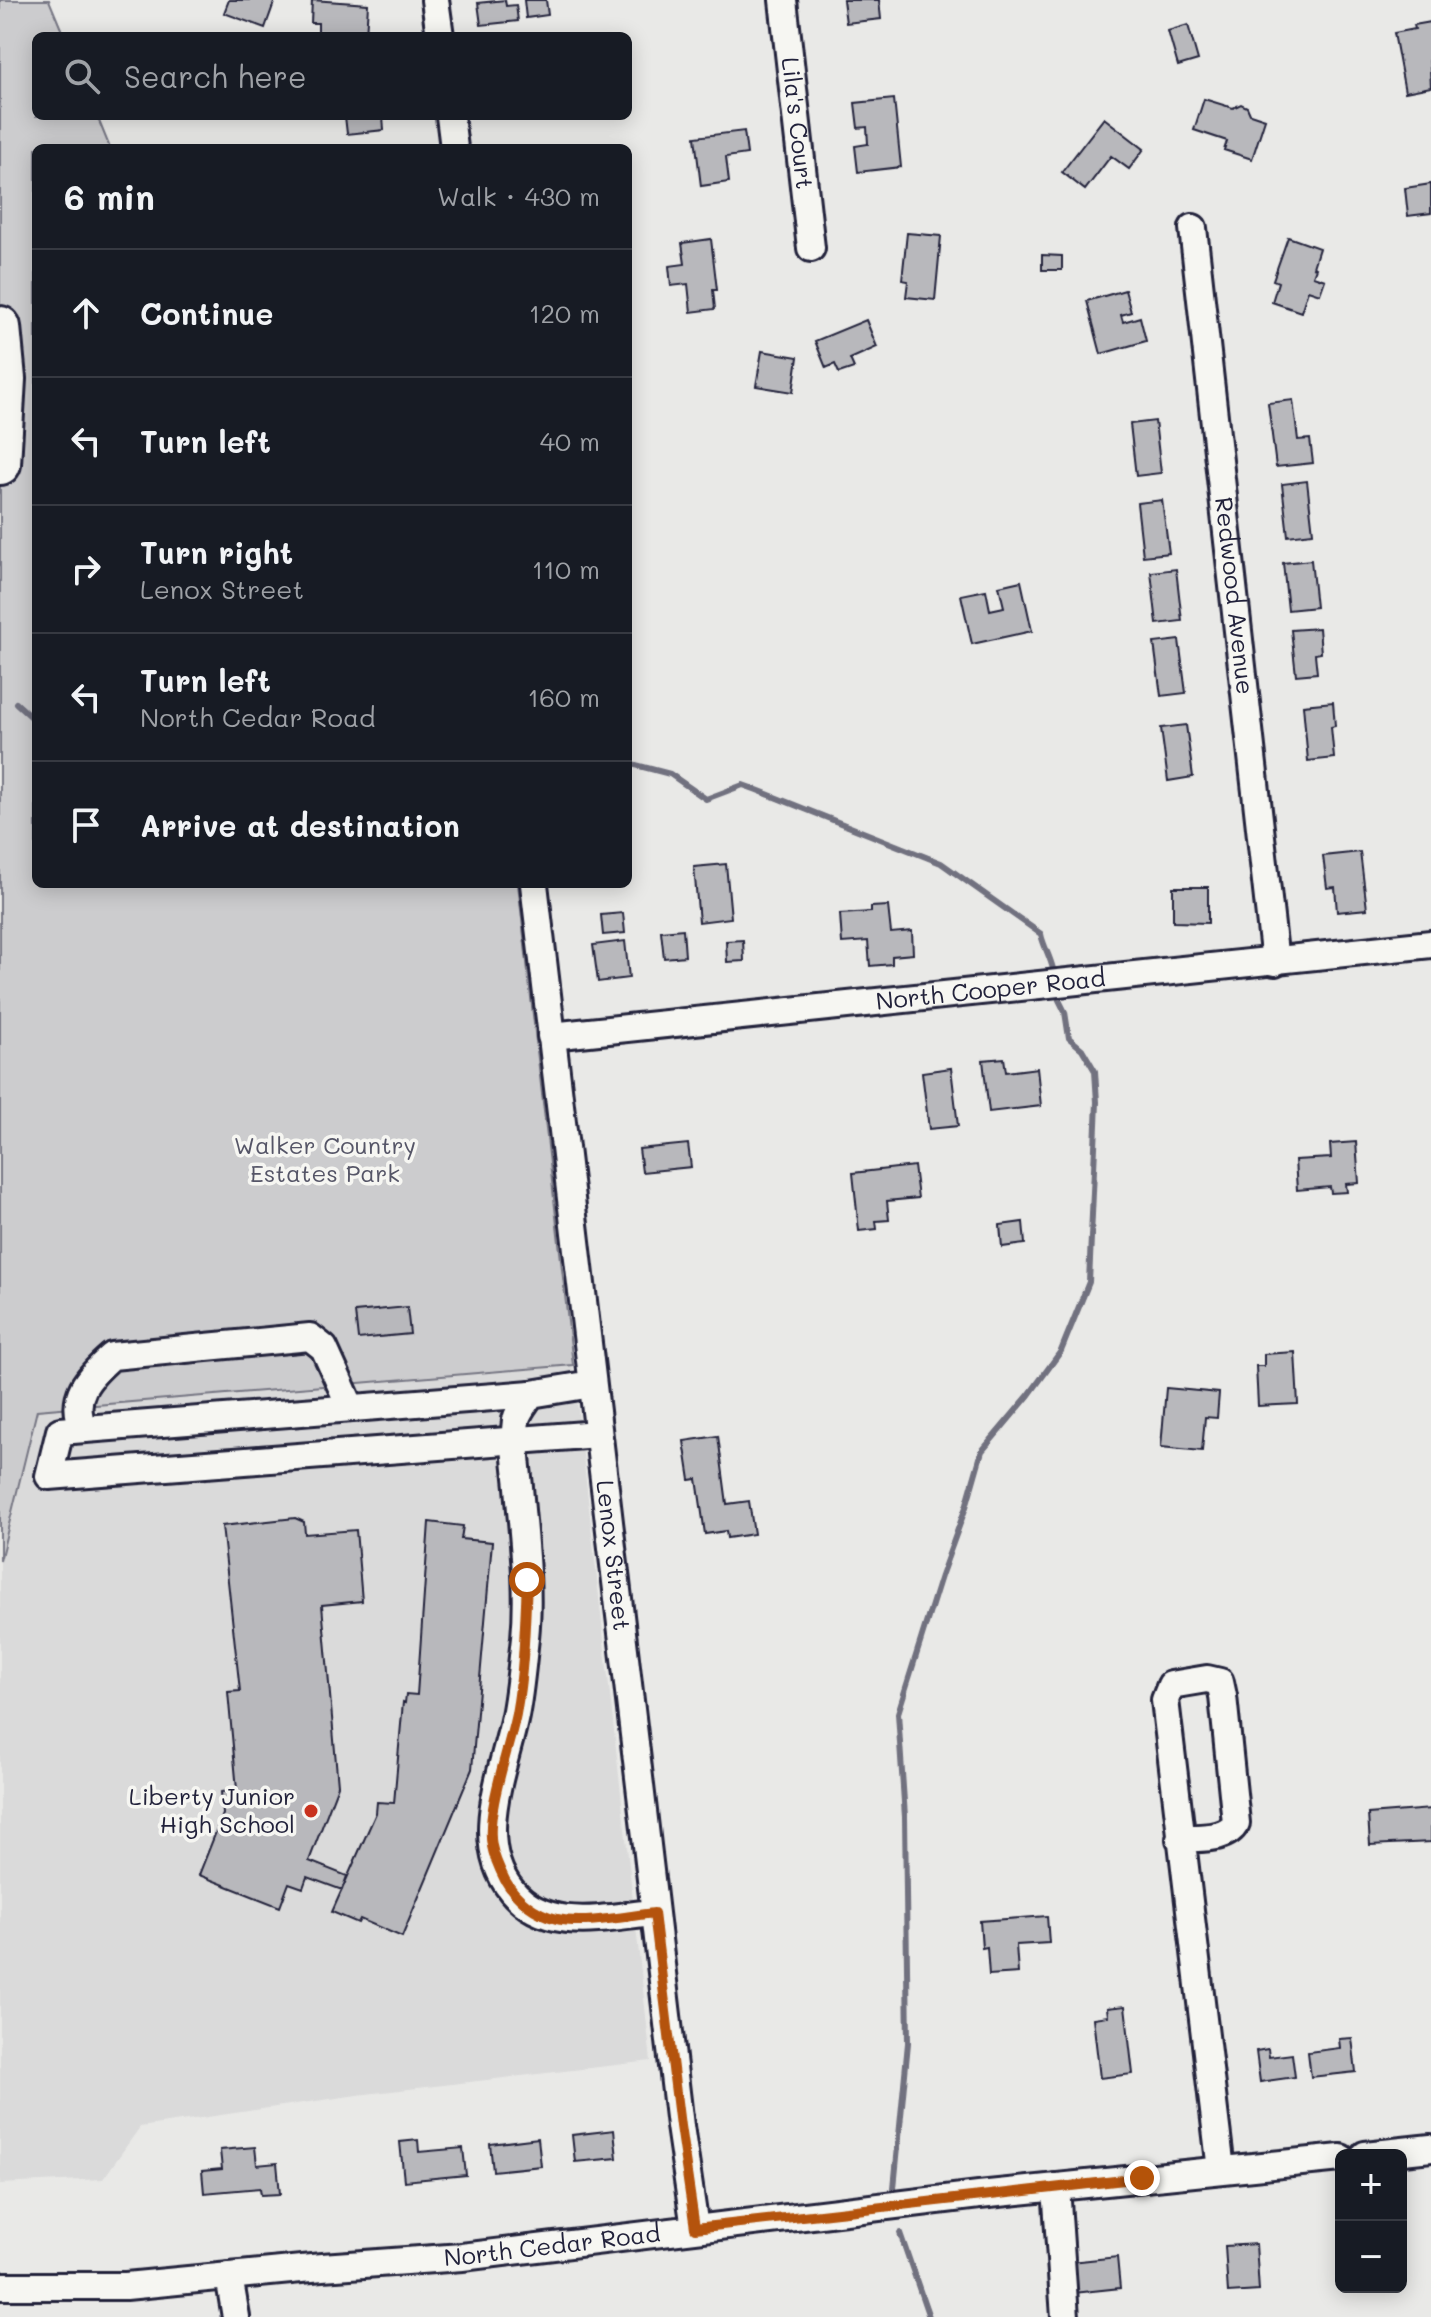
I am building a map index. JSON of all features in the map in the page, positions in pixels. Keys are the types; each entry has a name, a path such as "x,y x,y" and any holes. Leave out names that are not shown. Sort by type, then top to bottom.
{"highway":[{"path":"0,327 5,379 0,464"}],"street":[{"path":"435,0 439,32"},
{"name":"Lila's Court","path":"783,0 811,248"},
{"path":"450,120 454,144"},
{"name":"Redwood Avenue","path":"1193,228 1275,962"},
{"name":"Lenox Street","path":"534,888 654,1913 695,2228"},
{"name":"North Cooper Road","path":"551,1036 1431,944"},
{"path":"84,1429 79,1418 79,1393 91,1373 112,1356 310,1337 324,1348 351,1408"},
{"path":"592,1384 531,1394 60,1431 49,1476 598,1434"},
{"path":"531,1394 517,1417 516,1440 527,1580 525,1634 516,1713 492,1820 491,1845 511,1891 542,1914 560,1920 581,1920 654,1913"},
{"path":"184,1421 189,1466"},
{"path":"1180,1839 1224,1835 1236,1823 1223,1696 1220,1682 1207,1679 1171,1685 1165,1700 1180,1839 1221,2170"},
{"path":"1407,2151 1431,2148"},
{"name":"North Cedar Road","path":"0,2286 126,2286 462,2257 1056,2187 1335,2159"},
{"path":"1056,2187 1065,2317"},
{"path":"229,2276 236,2317"}],"shaded area":[{"name":"Liberty Junior High School","path":"573,1365 651,2061 357,2095 140,2127 103,2179 0,2184 0,1561 36,1410"}],"green space":[{"name":"Walker Country Estates Park","path":"0,0 49,0 62,32 32,32 32,120 99,120 108,144 32,144 32,888 518,888 573,1365 37,1410 0,1561"}],"building":[{"path":"229,0 275,0 265,28 224,13"},
{"path":"312,0 368,4 366,32 318,32 318,23 311,23"},
{"path":"505,0 506,6 516,5 518,21 481,25 478,3"},
{"path":"524,0 546,0 548,15 526,18"},
{"path":"843,0 879,0 881,19 846,23"},
{"path":"1431,22 1431,87 1405,92 1394,33"},
{"path":"1188,25 1198,60 1178,66 1168,31"},
{"path":"894,99 901,167 858,172 855,146 868,144 867,127 858,128 855,103"},
{"path":"1204,99 1233,108 1241,104 1247,107 1250,114 1265,119 1252,159 1224,150 1227,141 1194,130"},
{"path":"1104,118 1144,149 1129,169 1111,156 1085,190 1062,172"},
{"path":"345,120 383,120 384,130 347,134"},
{"path":"744,131 747,154 726,157 729,182 701,186 695,137"},
{"path":"1431,184 1431,213 1408,216 1405,188"},
{"path":"907,233 941,236 935,300 906,297 908,281 902,280"},
{"path":"1288,237 1319,248 1313,276 1325,280 1320,294 1308,290 1301,312 1272,302 1278,282 1273,280"},
{"path":"711,239 717,290 713,290 715,309 691,312 688,284 671,286 669,266 685,264 682,243"},
{"path":"1042,255 1062,256 1062,270 1042,270"},
{"path":"1125,290 1131,312 1121,315 1123,322 1140,317 1146,341 1101,354 1087,301"},
{"path":"866,320 877,347 850,359 854,368 839,373 835,364 826,368 815,341"},
{"path":"762,351 798,357 793,392 756,386"},
{"path":"1293,400 1298,440 1310,439 1313,463 1276,467 1268,403"},
{"path":"1155,421 1161,473 1136,476 1130,424"},
{"path":"1307,481 1313,533 1288,536 1282,484"},
{"path":"1162,500 1169,553 1143,556 1137,503"},
{"path":"1311,560 1316,607 1288,610 1283,563"},
{"path":"1176,569 1182,621 1157,624 1151,572"},
{"path":"1021,581 1032,631 972,644 961,595 986,590 990,610 1004,607 999,586"},
{"path":"1319,628 1321,653 1315,654 1317,673 1296,675 1291,630"},
{"path":"1179,640 1186,693 1161,696 1154,643"},
{"path":"1333,702 1335,726 1331,727 1334,758 1308,761 1303,705"},
{"path":"1186,725 1193,777 1168,781 1161,728"},
{"path":"1360,852 1367,909 1337,912 1335,887 1327,888 1323,856"},
{"path":"726,864 731,918 699,922 694,867"},
{"path":"1173,887 1208,887 1208,923 1173,922"},
{"path":"888,906 891,933 912,931 913,954 892,956 892,964 870,966 868,941 842,943 840,914 871,912 871,907"},
{"path":"623,913 625,933 603,935 601,915"},
{"path":"683,929 685,956 664,958 661,931"},
{"path":"743,940 744,961 727,962 726,941"},
{"path":"625,941 629,978 598,982 593,945"},
{"path":"1004,1058 1006,1072 1037,1068 1041,1106 989,1112 983,1060"},
{"path":"951,1068 958,1126 929,1129 922,1072"},
{"path":"1356,1142 1359,1183 1346,1184 1347,1192 1331,1193 1330,1187 1297,1190 1295,1160 1331,1158 1330,1144"},
{"path":"688,1144 691,1167 642,1172 639,1149"},
{"path":"914,1166 918,1198 887,1201 889,1220 876,1221 877,1229 859,1231 853,1173"},
{"path":"1023,1222 1025,1244 1002,1247 1000,1225"},
{"path":"407,1307 410,1334 358,1339 355,1312"},
{"path":"1295,1352 1298,1404 1258,1406 1256,1366 1264,1366 1264,1354"},
{"path":"1166,1388 1219,1393 1217,1418 1205,1417 1202,1451 1161,1447"},
{"path":"718,1436 727,1504 749,1501 754,1534 727,1538 726,1531 705,1534 697,1479 690,1480 684,1441"},
{"path":"295,1518 304,1522 305,1534 356,1530 362,1601 322,1605 338,1785 309,1861 347,1876 342,1890 307,1877 303,1888 289,1883 280,1907 199,1875 223,1814 221,1792 237,1790 228,1692 240,1691 222,1526"},
{"path":"429,1522 463,1526 461,1539 492,1542 472,1769 402,1937 360,1919 358,1923 332,1912 376,1813 377,1802 394,1803 403,1702 406,1694 417,1695"},
{"path":"1431,1809 1431,1842 1370,1845 1368,1814"},
{"path":"1047,1916 1049,1943 1016,1945 1018,1973 989,1975 987,1947 982,1948 980,1921"},
{"path":"1125,2006 1133,2074 1100,2078 1093,2018 1108,2016 1107,2008"},
{"path":"1352,2038 1356,2072 1311,2077 1308,2052 1340,2048 1339,2039"},
{"path":"1268,2049 1269,2057 1292,2054 1295,2077 1260,2082 1256,2051"},
{"path":"614,2130 617,2158 575,2162 572,2135"},
{"path":"538,2138 541,2166 493,2171 490,2144"},
{"path":"418,2140 419,2152 463,2148 466,2175 404,2181 400,2142"},
{"path":"255,2147 257,2165 277,2163 280,2194 261,2195 260,2188 204,2193 202,2171 222,2169 220,2150"},
{"path":"1256,2244 1259,2291 1228,2293 1225,2246"},
{"path":"1117,2257 1120,2288 1065,2294 1062,2263"}],"waterway":[{"path":"16,703 32,717"},
{"path":"632,764 670,774 706,799 743,785 941,863 1041,934 1053,969"},
{"path":"894,2188 908,2043 905,1817 898,1713 982,1451 1061,1351 1089,1282 1097,1102 1095,1071 1082,1049 1069,1038 1065,1012 1059,1000"},
{"path":"900,2233 929,2317"}],"place":[{"name":"Liberty Junior High School","path":"311,1811"}],"route":[{"path":"527,1580 525,1634 516,1713 492,1820 491,1845 511,1891 542,1914 560,1920 581,1920 654,1913 695,2228 1142,2178"}]}
